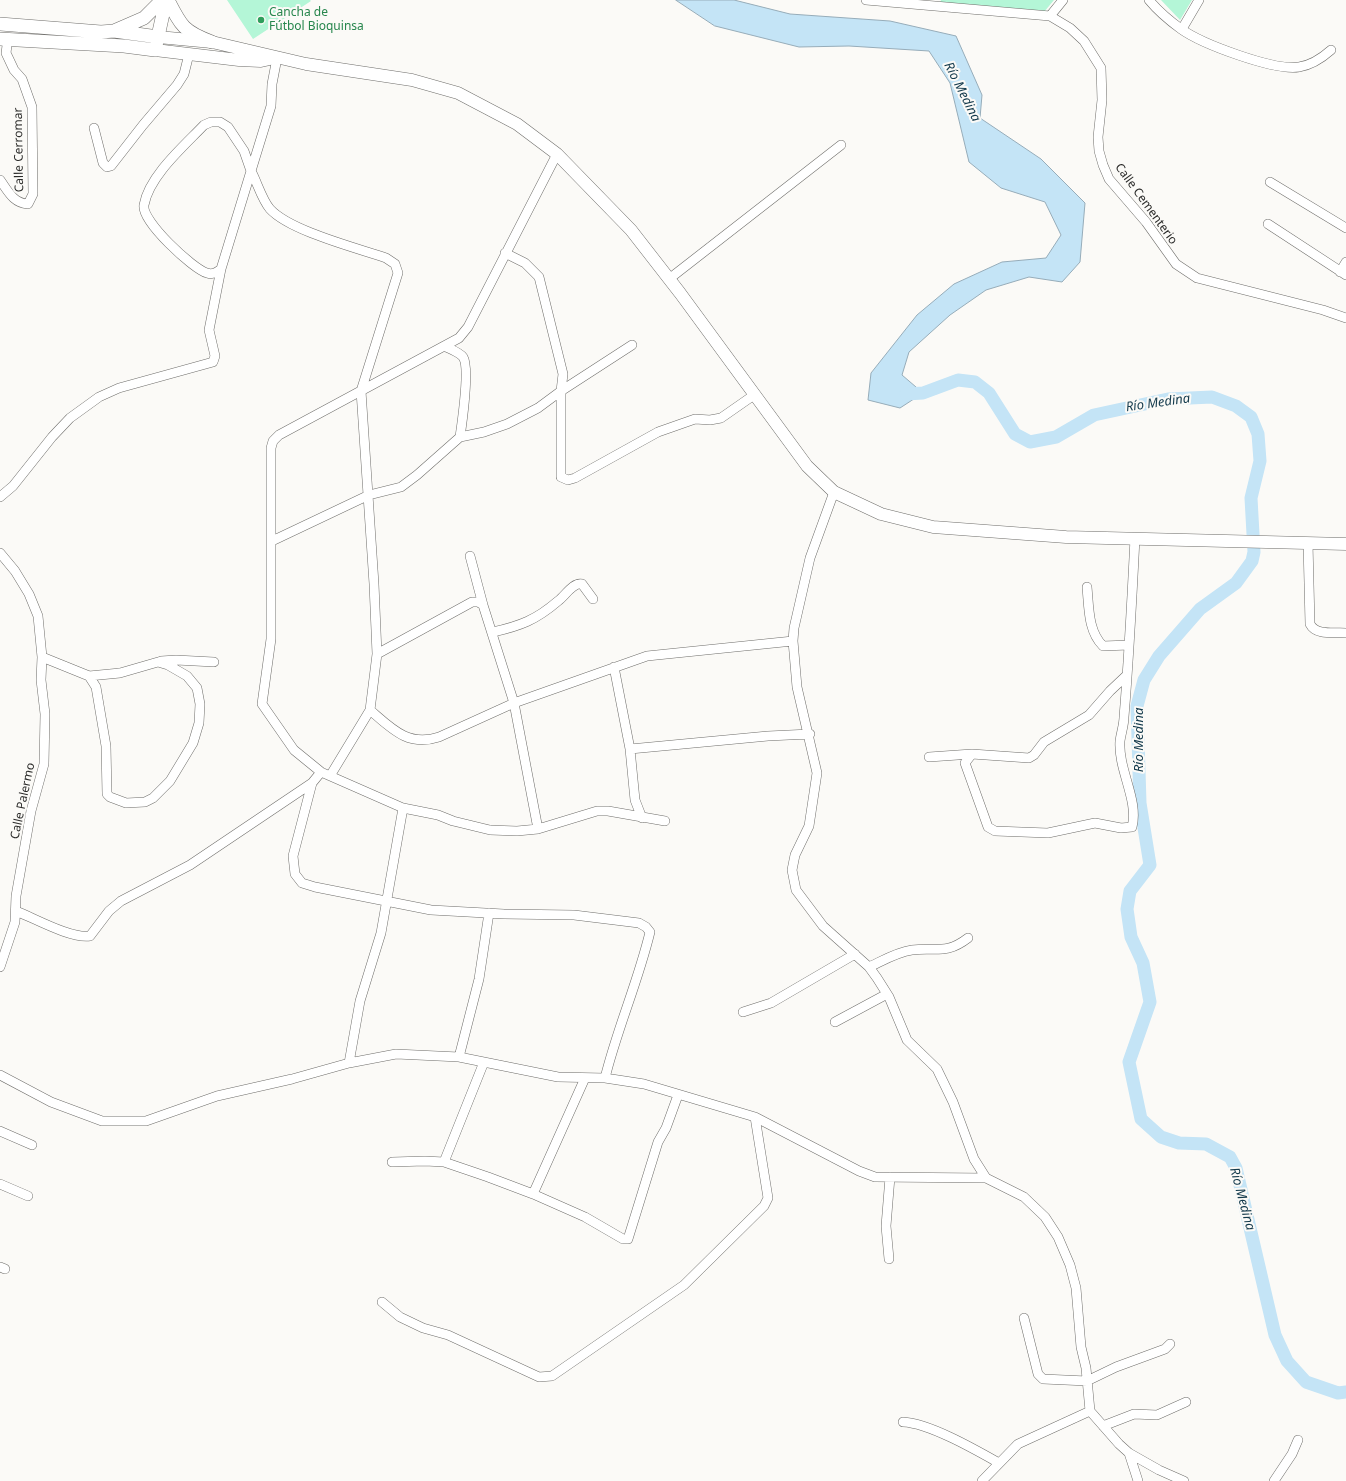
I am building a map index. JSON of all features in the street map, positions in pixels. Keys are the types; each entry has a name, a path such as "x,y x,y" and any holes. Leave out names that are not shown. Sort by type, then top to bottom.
{"highway":[{"path":"0,24 101,32 114,31 144,18 162,0"},
{"path":"157,43 167,0"},
{"path":"167,0 185,30 196,37 212,42"},
{"path":"114,31 157,43"},
{"path":"4,39 157,43"}],"main road":[{"path":"157,43 212,42 306,64 412,80 458,93 516,124 557,154 631,230 808,466 834,492 881,514 933,527 1066,537 1346,544"},
{"path":"157,43 189,54 261,61 277,58"}],"street":[{"name":"Calle Cementerio","path":"866,0 1050,16 1070,28 1084,41 1101,68 1102,100 1098,137 1099,151 1103,166 1109,179 1146,222 1176,264 1197,278 1323,310 1346,318"},
{"path":"1050,16 1063,0"},
{"path":"1149,0 1155,7 1182,29 1212,44 1261,61 1288,68 1312,64 1331,50"},
{"path":"1182,29 1199,0"},
{"name":"Calle Cerromar","path":"0,180 14,200 21,204 28,204 31,200 33,194 32,107 27,89 22,79 14,70 6,53 4,39"},
{"path":"94,128 103,163 107,166 111,166 143,124 177,86 184,74 189,54"},
{"path":"0,497 13,486 56,432 70,418 99,397 120,388 213,362 215,356 209,330 221,269 271,106 272,84 277,58"},
{"path":"221,269 216,273 209,274 202,271 171,246 149,220 144,211 144,206 154,180 204,125 211,122 220,122 228,127 244,151 251,170 270,208 281,219 297,228 386,258 395,264 398,273 361,391 377,654 370,710 330,776"},
{"path":"669,279 841,145"},
{"path":"557,154 468,327 458,338 279,435 274,441 271,448 271,646 262,704 294,750 321,772 403,808 438,815 453,821 490,830 517,831 538,829 597,811 608,811 665,822"},
{"path":"1270,182 1346,228"},
{"path":"1268,224 1343,273 1346,262"},
{"path":"505,253 525,263 539,276 563,374 561,391 561,477 568,480 575,478 658,432 695,419 710,420 722,418 754,395"},
{"path":"272,540 368,495 401,487 460,437 484,432 507,424 538,408 561,391 632,345"},
{"path":"444,346 460,354 466,363 465,396 460,437"},
{"path":"834,492 810,558 794,628 793,641 797,688 810,734 817,773 810,826 795,855 792,870 796,890 823,926 869,967 887,994 907,1040 937,1069 953,1102 974,1159 986,1178"},
{"path":"972,754 966,763 988,827 995,831 1048,834 1095,823 1121,828 1132,827 1135,817 1121,764 1120,748 1128,675 1135,538"},
{"path":"1308,543 1310,624 1313,629 1318,632 1346,633"},
{"name":"Calle Palermo","path":"0,553 15,572 29,594 38,616 42,657 41,680 45,714 44,764 31,812 15,922 0,967"},
{"path":"470,556 483,605 493,632 514,703 538,829"},
{"path":"493,632 518,627 537,618 559,601 575,584 582,584 592,599"},
{"path":"1087,587 1090,622 1096,640 1103,646 1129,646"},
{"path":"377,654 472,602 478,602 483,605"},
{"path":"370,710 398,734 416,740 426,741 439,737 514,703 647,656 793,641"},
{"path":"42,657 89,676 120,674 158,662 176,660 214,662"},
{"path":"89,676 96,687 106,746 107,794 110,798 126,803 145,802 153,798 179,769 193,743 199,723 200,704 194,682 177,670 158,662"},
{"path":"614,667 630,749 635,800 642,818"},
{"path":"929,757 972,754 1029,758 1034,755 1044,742 1089,715 1110,691 1128,675"},
{"path":"630,749 768,736 810,734"},
{"path":"16,911 68,932 83,937 90,936 109,911 120,901 190,865 312,783 321,772"},
{"path":"312,783 293,856 295,874 302,883 314,887 431,910 574,915 639,923 646,927 650,932 642,962 613,1046 605,1078"},
{"path":"349,1063 360,1001 381,932 403,808"},
{"path":"458,1057 479,979 489,913"},
{"path":"869,967 897,954 912,950 943,950 959,944 968,938"},
{"path":"743,1012 771,1003 855,954"},
{"path":"835,1022 887,994"},
{"path":"0,1075 51,1102 102,1121 146,1120 217,1096 292,1079 349,1063 396,1054 458,1057 558,1077 605,1078 644,1084 755,1117 859,1171 875,1176 986,1178 1024,1197 1046,1217 1058,1237 1070,1265 1076,1288 1081,1347 1086,1368 1090,1410 1119,1444 1130,1453 1159,1470 1184,1481"},
{"path":"444,1162 484,1062"},
{"path":"533,1194 585,1078"},
{"path":"392,1162 425,1160 444,1162 533,1194 585,1217 623,1239 628,1239 658,1142 666,1128 678,1095"},
{"path":"382,1302 400,1317 423,1328 448,1335 539,1377 552,1376 684,1285 764,1206 768,1198 755,1117"},
{"path":"0,1131 32,1145"},
{"path":"889,1259 886,1226 890,1177"},
{"path":"0,1184 28,1196"},
{"path":"1024,1318 1038,1374 1043,1379 1087,1381 1099,1374 1165,1349 1170,1344"},
{"path":"1103,1426 1134,1414 1157,1415 1186,1402"},
{"path":"982,1481 1018,1444 1090,1410"},
{"path":"903,1422 917,1424 1000,1463"},
{"path":"1274,1481 1292,1454 1298,1440"},
{"path":"1130,1453 1138,1481"}],"green space":[{"name":"Cancha de Fútbol Bioquinsa","path":"227,0 310,0 311,1 253,39"},
{"path":"941,0 1054,0 1044,12 940,3"},
{"path":"1161,0 1192,0 1180,20"}],"water":[{"path":"676,0 734,0 790,14 890,21 956,36 982,95 980,118 1041,159 1085,203 1080,262 1062,282 1029,277 986,290 950,315 909,352 902,375 923,393 900,408 868,400 871,373 917,315 954,284 1002,262 1046,258 1061,235 1045,202 1001,188 969,162 950,83 929,51 849,46 799,47 715,26"}],"waterway":[{"name":"Río Medina","path":"906,394 923,393 958,380 975,382 989,393 1015,434 1030,442 1056,437 1094,415 1168,399 1212,397 1236,406 1251,417 1258,434 1260,461 1251,498 1254,552 1252,561 1236,583 1200,609 1159,656 1144,680 1137,706 1140,803 1150,865 1130,891 1127,909 1131,937 1143,963 1150,1002 1129,1062 1141,1119 1161,1137 1179,1143 1206,1144 1230,1157 1236,1168 1275,1335 1287,1361 1306,1382 1338,1393 1346,1392"}],"place":[{"name":"Cancha de Fútbol Bioquinsa","path":"261,20"}]}
